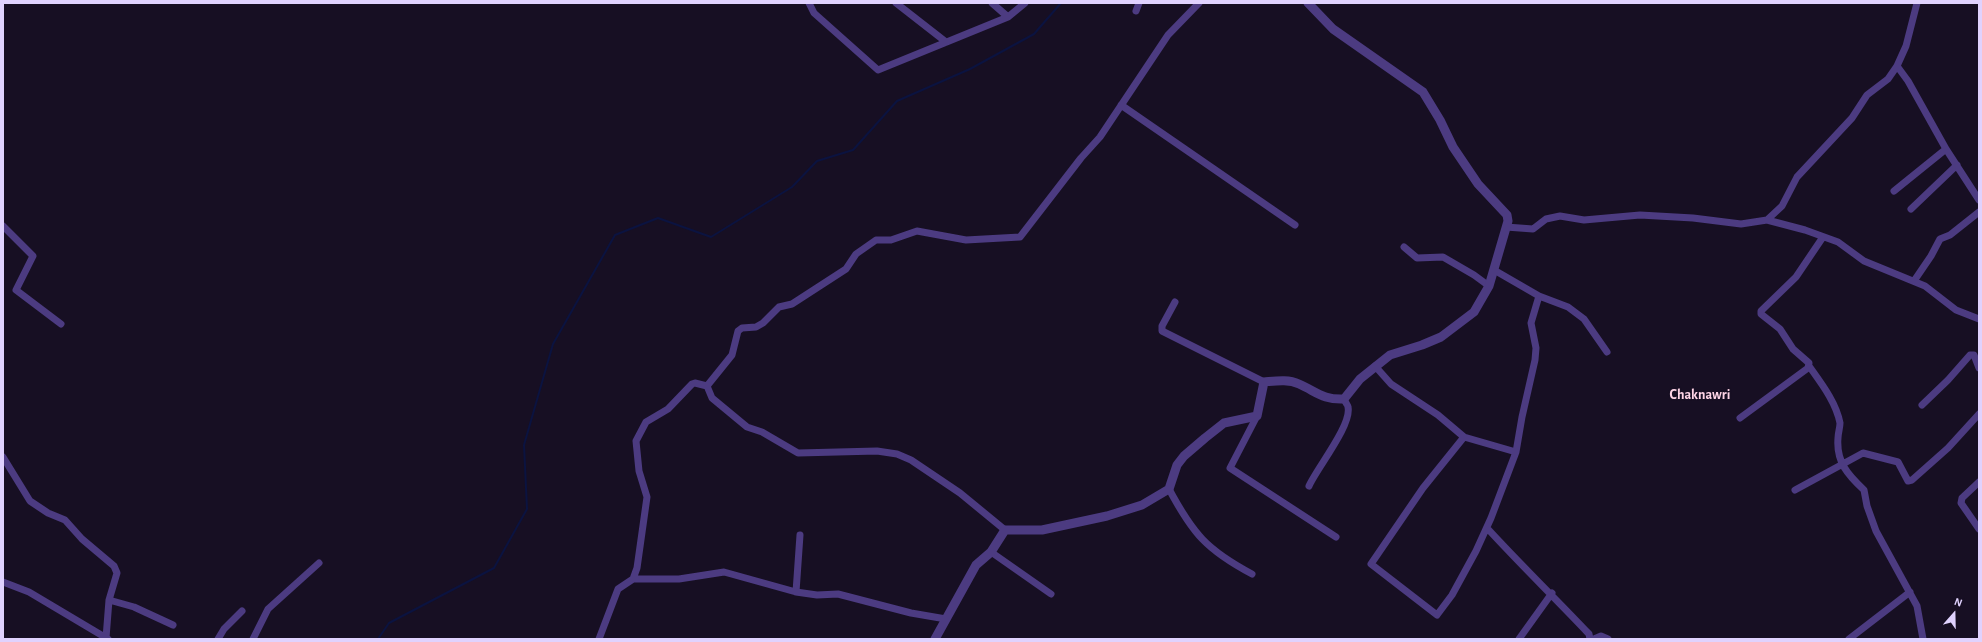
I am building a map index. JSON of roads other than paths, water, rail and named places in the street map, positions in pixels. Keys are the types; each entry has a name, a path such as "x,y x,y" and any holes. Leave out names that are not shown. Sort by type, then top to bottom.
{"street":[{"path":"809,3 814,13 878,70 1008,17 1026,3"},
{"path":"896,3 946,42"},
{"path":"1136,11 1139,3"},
{"path":"707,386 732,356 738,331 742,328 756,327 763,323 779,307 792,304 846,269 856,254 876,240 891,240 917,231 926,231 966,240 1020,237 1081,158 1100,137 1168,35 1199,3"},
{"path":"1175,302 1162,326 1162,331 1264,382 1287,381 1298,383 1330,400 1344,399 1360,379 1375,366 1396,352 1441,338 1474,312 1489,286 1506,227 1508,218 1507,215 1478,184 1453,147 1440,120 1422,92 1333,29 1308,3"},
{"path":"1767,220 1782,206 1797,177 1852,118 1867,95 1888,79 1897,66 1906,46 1917,3"},
{"path":"995,4 1008,17"},
{"path":"1897,66 1908,81 1946,149 1979,200"},
{"path":"1121,105 1295,225"},
{"path":"1894,191 1946,149"},
{"path":"1911,209 1957,165"},
{"path":"1914,281 1931,256 1940,239 1950,235 1979,212"},
{"path":"1506,227 1533,229 1546,219 1560,216 1584,220 1640,215 1693,218 1741,224 1767,220 1838,242 1864,260 1925,286 1956,310 1979,319"},
{"path":"3,226 33,256 16,290 61,324"},
{"path":"1823,237 1796,277 1761,311 1761,314 1780,329 1793,349 1809,363 1809,366 1831,399 1840,422 1838,437 1841,465 1854,481 1864,490 1867,506 1876,531 1919,610 1923,639"},
{"path":"1404,247 1417,258 1443,257 1474,275 1489,286"},
{"path":"1494,270 1539,296 1568,307 1584,319 1606,352"},
{"path":"1464,437 1423,488 1371,564 1437,615 1452,595 1487,528 1516,452 1522,417 1535,360 1536,348 1531,323 1539,296"},
{"path":"1922,405 1953,375 1970,355 1974,356 1979,368"},
{"path":"1375,366 1391,384 1438,415 1464,437 1516,452"},
{"path":"1740,418 1809,366"},
{"path":"633,579 637,568 647,496 639,471 636,440 646,422 668,409 689,386 695,382 707,386 712,398 746,427 762,432 798,453 877,451 897,454 911,460 960,493 1005,530 1042,530 1107,516 1142,505 1170,489"},
{"path":"1264,382 1257,416 1230,468 1336,537"},
{"path":"1308,486 1316,471 1340,437 1349,411 1344,399"},
{"path":"1795,490 1863,453 1898,462 1908,481 1912,480 1948,448 1979,414"},
{"path":"1252,574 1229,562 1208,546 1186,520 1170,489 1177,465 1205,438 1224,423 1257,416"},
{"path":"3,457 30,501 48,513 65,520 82,539 114,566 117,574 109,600 107,638 29,592 3,582"},
{"path":"1979,482 1962,498 1961,503 1979,530"},
{"path":"1487,528 1524,569 1552,593 1588,637"},
{"path":"935,639 976,565 991,552 1005,530"},
{"path":"796,592 800,535"},
{"path":"991,552 1051,594"},
{"path":"253,639 268,609 319,563"},
{"path":"599,639 618,589 633,579 679,579 724,572 796,592 838,594 911,613 946,619"},
{"path":"1849,639 1910,592"},
{"path":"1519,639 1552,593"},
{"path":"109,600 134,607 173,625"},
{"path":"218,639 224,628 242,611"},
{"path":"1594,639 1600,636 1608,639"}],"waterway":[{"path":"378,639 389,623 494,568 527,509 524,445 553,344 615,235 658,218 711,237 792,187 817,161 853,150 897,101 970,69 1034,34 1061,3"}],"district":[{"name":"Chaknawri","path":"1700,395"}]}
